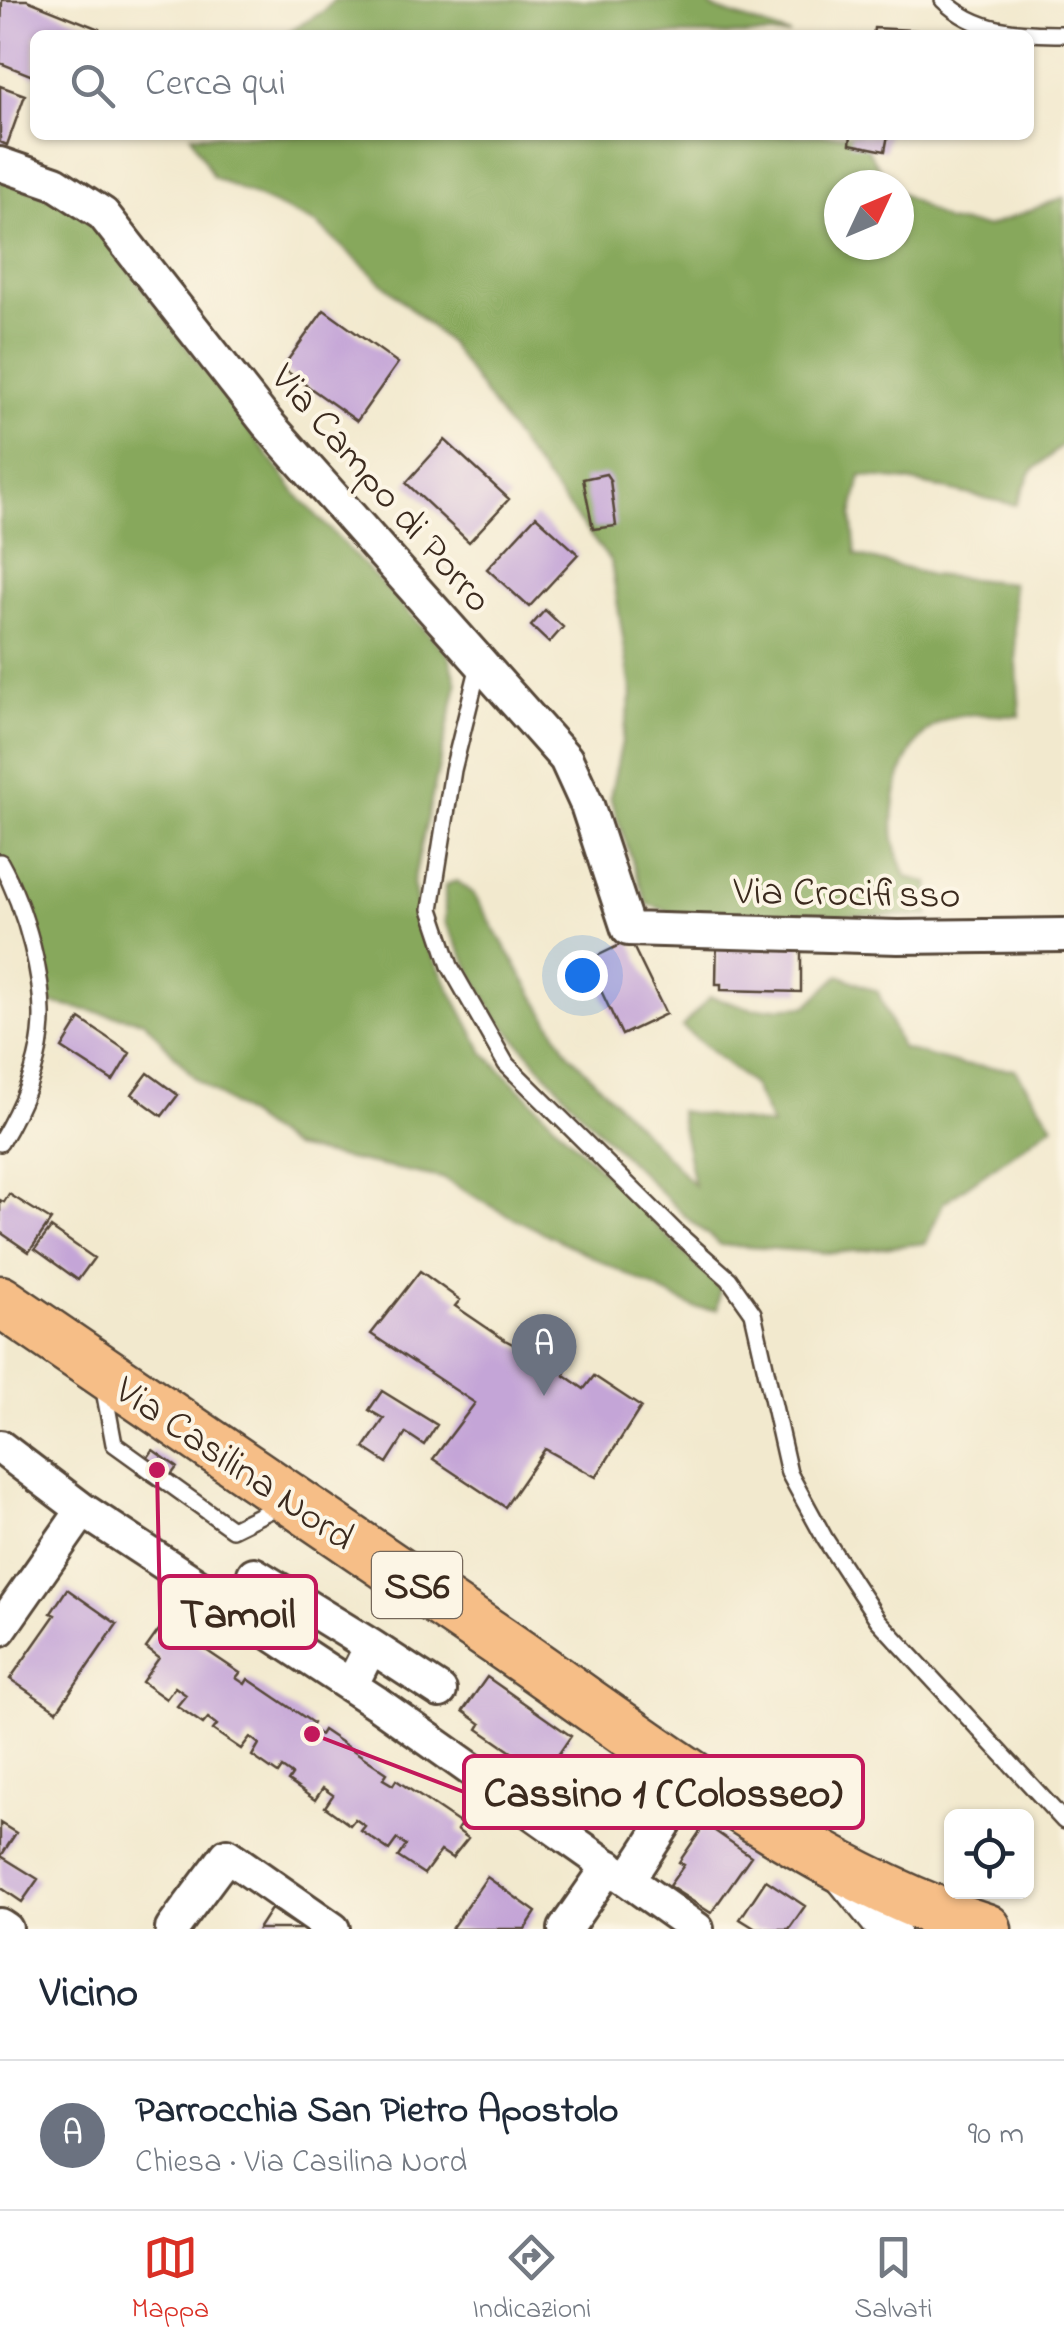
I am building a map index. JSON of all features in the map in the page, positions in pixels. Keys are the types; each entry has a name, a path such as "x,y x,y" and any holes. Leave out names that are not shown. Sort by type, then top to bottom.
{"main road":[{"name":"Via Casilina Nord","path":"0,1301 695,1777 837,1865 939,1914 986,1929"}],"street":[{"name":"Via Campo di Porro","path":"0,164 55,183 103,214 267,423 566,760 588,805 628,928"},
{"name":"Via Crocifisso","path":"628,928 898,936 1064,936"},
{"path":"0,1447 83,1510 351,1686 697,1929"},
{"path":"0,1629 83,1510"},
{"path":"254,1574 440,1691"},
{"path":"351,1686 371,1646"},
{"path":"565,1929 619,1874 695,1777"},
{"path":"172,1929 227,1855 334,1929"},
{"path":"837,1865 889,1929"},
{"path":"0,1925 6,1929"}],"lane":[{"path":"943,0 978,24 999,30"},
{"path":"1034,34 1064,34"},
{"path":"480,662 453,770 431,909 450,966 506,1064 678,1234 730,1279 753,1313 790,1473 825,1539 878,1620 1064,1821"},
{"path":"0,862 24,914 36,971 42,1032 32,1077 0,1143"}],"green space":[{"path":"334,0 708,0 712,8 776,30 292,30 324,11"},
{"path":"194,140 862,140 880,170 824,170 824,260 914,260 914,201 946,221 987,227 1064,197 1064,444 1031,472 1016,505 908,481 861,476 852,516 856,555 930,575 1012,583 1020,716 964,715 939,723 913,748 898,784 893,822 895,844 906,877 929,883 929,916 680,915 647,904 610,797 632,695 611,562 528,456 449,343 317,224 213,177"},
{"path":"0,179 66,202 96,226 299,497 449,655 457,684 413,883 425,942 484,1053 720,1289 717,1310 695,1308 442,1178 292,1148 195,1078 144,1021 44,1002 35,916 0,855"},
{"path":"457,881 473,893 567,1051 694,1185 679,1111 772,1126 753,1085 682,1027 710,997 753,1009 807,1006 839,975 878,992 901,1048 962,1065 1015,1069 1053,1125 943,1203 926,1243 833,1253 721,1245 687,1218 582,1114 494,1014 445,922 445,885"}],"building":[{"path":"2,0 27,0 99,29 30,30 30,75 0,63"},
{"path":"0,86 25,95 7,145 0,142"},
{"path":"850,140 887,140 885,151 850,144"},
{"path":"324,310 398,363 357,421 282,368"},
{"path":"445,440 509,499 469,542 406,483"},
{"path":"606,474 616,526 593,529 583,479"},
{"path":"536,516 578,554 529,607 487,569"},
{"path":"545,610 563,627 549,643 531,626"},
{"path":"717,933 801,935 801,992 721,990 721,984 716,984"},
{"path":"630,940 666,1014 622,1035 587,961"},
{"path":"80,1019 130,1053 113,1081 62,1048"},
{"path":"148,1073 178,1095 162,1116 132,1094"},
{"path":"9,1194 51,1220 29,1252 0,1232 0,1200 4,1202"},
{"path":"51,1228 94,1258 78,1280 35,1249"},
{"path":"420,1271 460,1300 455,1306 505,1340 534,1355 541,1350 561,1352 567,1366 564,1375 584,1389 594,1376 641,1407 596,1477 545,1449 505,1507 433,1459 475,1403 371,1334"},
{"path":"382,1391 437,1425 424,1445 406,1433 387,1463 364,1448 384,1419 369,1410"},
{"path":"153,1450 177,1467 161,1489 137,1473"},
{"path":"67,1589 117,1624 57,1711 10,1679 55,1615 51,1613"},
{"path":"161,1627 172,1635 176,1630 240,1673 236,1678 245,1684 248,1679 313,1723 310,1728 320,1735 323,1730 387,1773 383,1779 393,1785 396,1780 461,1824 457,1830 468,1838 452,1858 441,1851 424,1874 398,1857 406,1845 397,1839 389,1850 361,1831 365,1826 355,1819 350,1825 325,1807 333,1795 323,1788 315,1800 288,1781 292,1775 282,1768 278,1774 252,1756 259,1744 250,1737 241,1749 213,1730 217,1725 208,1718 203,1724 177,1706 186,1695 175,1687 166,1699 142,1682 159,1658 146,1648"},
{"path":"487,1677 571,1736 547,1771 526,1756 523,1760 478,1729 481,1724 463,1711"},
{"path":"0,1823 16,1833 1,1856 38,1879 22,1902 0,1887"},
{"path":"705,1824 751,1856 711,1913 669,1886 684,1865 679,1862"},
{"path":"487,1877 536,1912 525,1929 451,1929"},
{"path":"766,1880 805,1906 789,1929 756,1929 740,1919"},
{"path":"271,1909 302,1929 258,1929"}],"place":[{"name":"Parrocchia San Pietro Apostolo","path":"544,1396"},
{"name":"Tamoil","path":"157,1470"},
{"name":"Cassino 1 (Colosseo)","path":"312,1734"}]}
